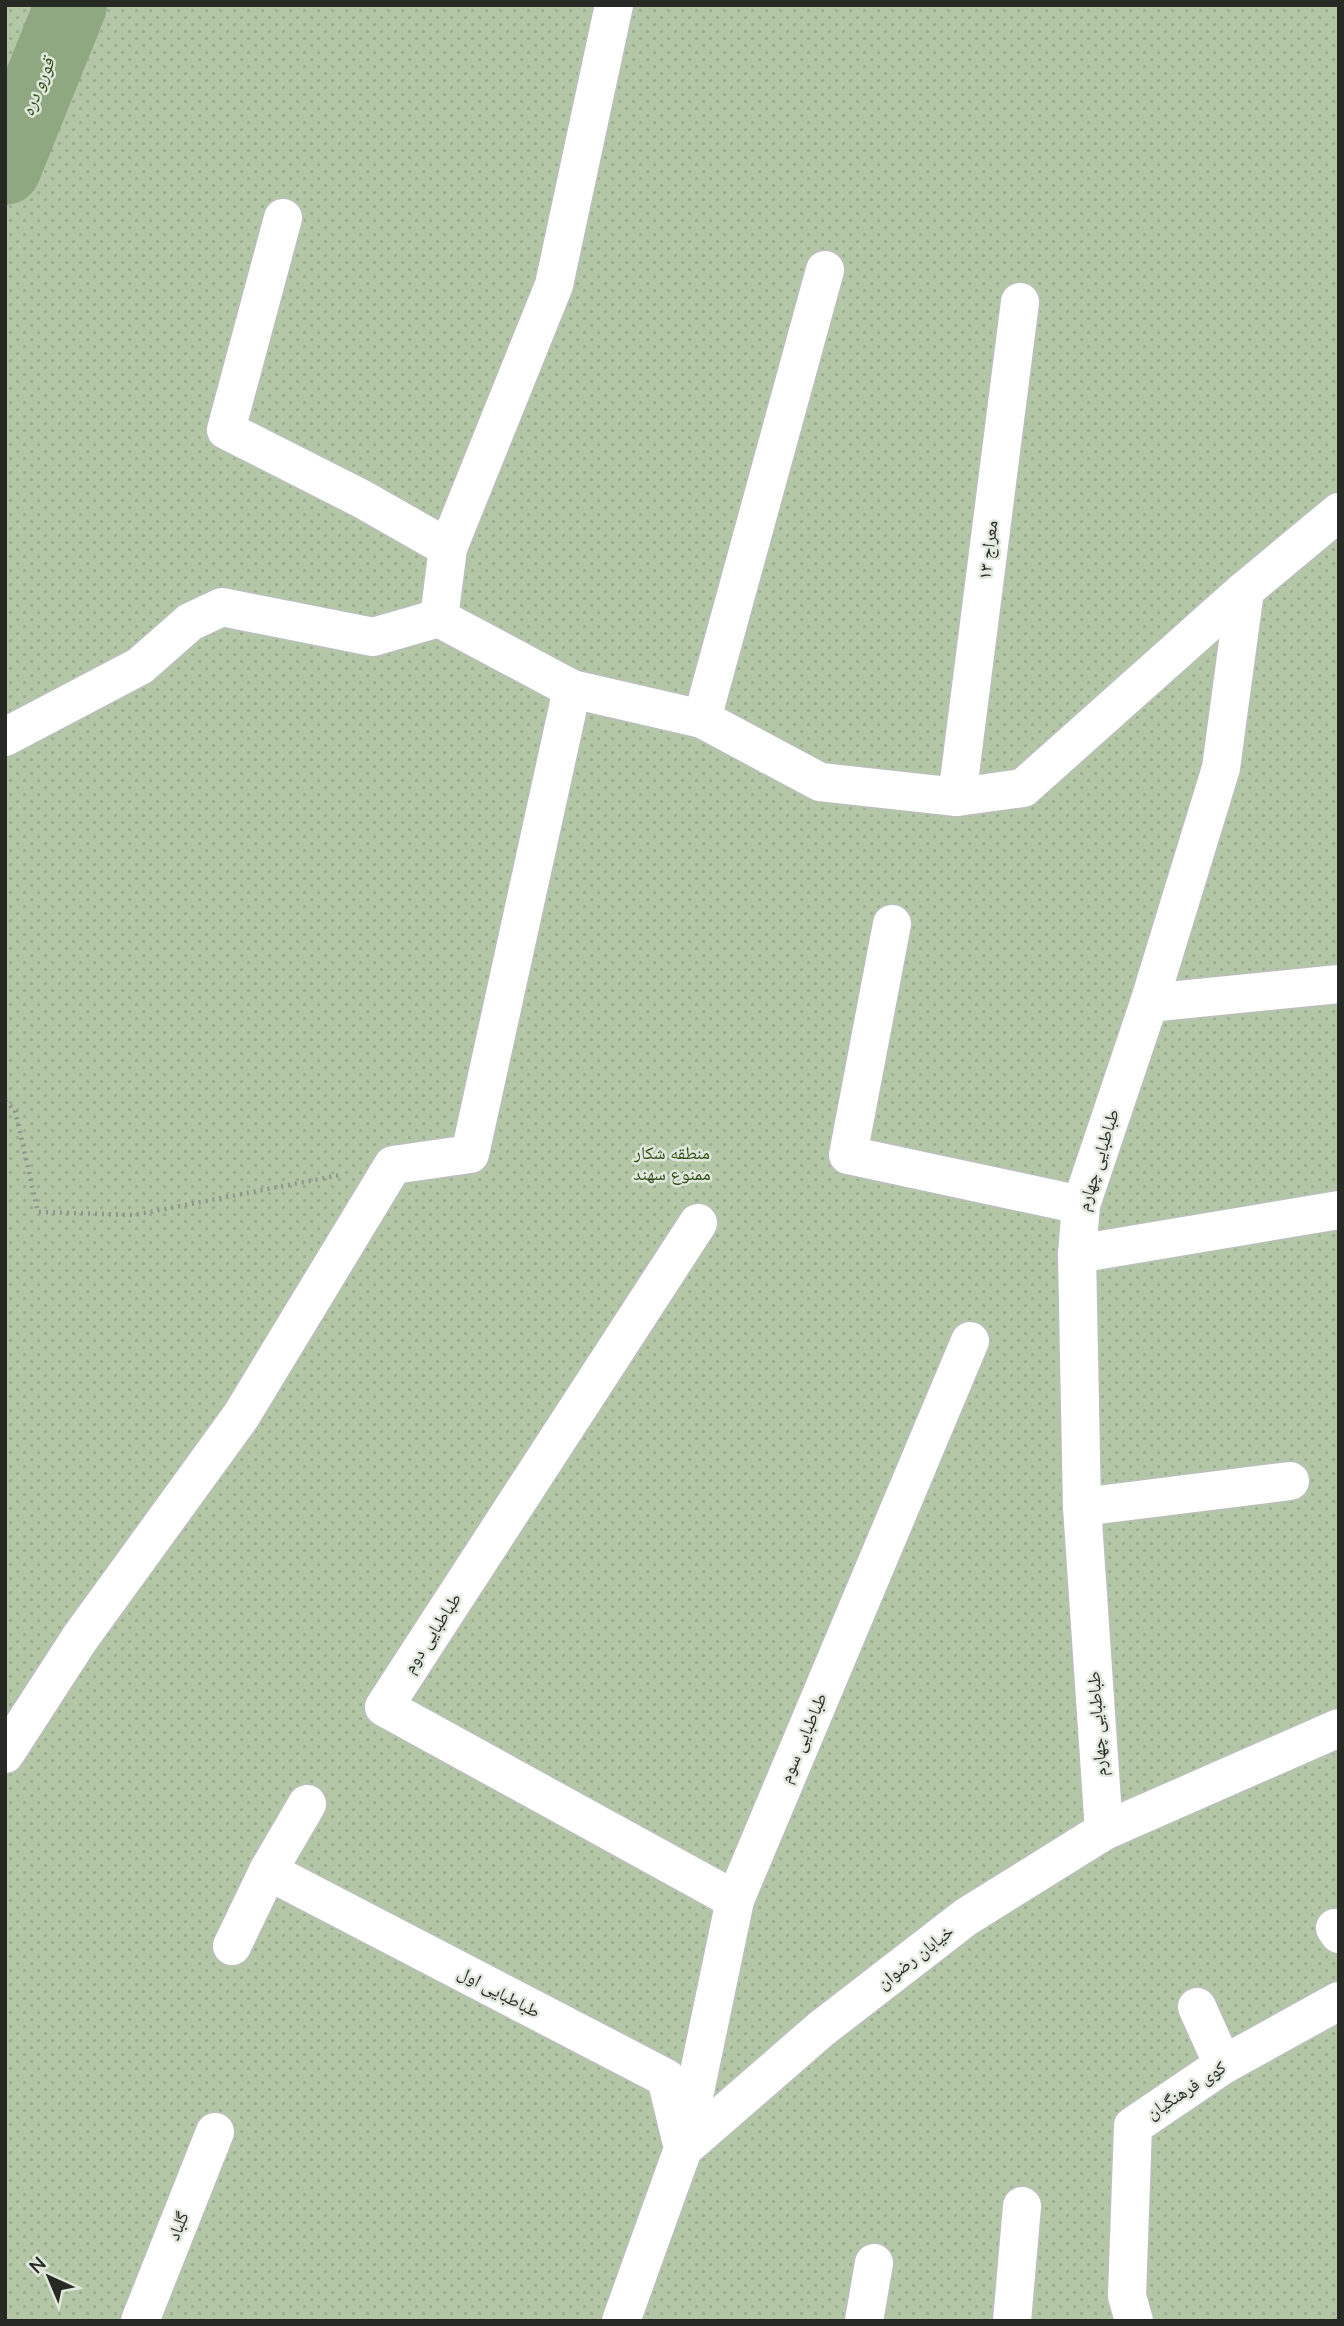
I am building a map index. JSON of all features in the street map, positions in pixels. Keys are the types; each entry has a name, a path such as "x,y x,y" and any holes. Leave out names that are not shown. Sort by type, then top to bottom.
{"street":[{"path":"439,618 448,548 554,285 614,5"},
{"path":"283,218 226,430 362,499 448,548"},
{"path":"702,719 825,270"},
{"name":"معراج ۱۳","path":"957,797 1020,302"},
{"path":"5,737 141,666 190,622 222,607 373,637 439,618 572,689 702,719 820,782 957,797 1023,789 1245,590 1339,512"},
{"name":"طباطبایی چهارم","path":"1104,1831 1082,1507 1077,1254 1081,1205 1149,1003 1221,768 1245,590"},
{"path":"5,1754 80,1638 241,1416 393,1165 470,1154 572,689"},
{"path":"892,924 848,1156 1081,1205"},
{"path":"1149,1003 1339,984"},
{"path":"1077,1254 1339,1210"},
{"name":"طباطبایی دوم","path":"698,1223 384,1707 735,1900"},
{"name":"طباطبایی سوم","path":"683,2149 735,1900 970,1341"},
{"path":"1082,1507 1290,1481"},
{"name":"خیابان رضوان","path":"621,2321 683,2149 821,2029 967,1917 1104,1831 1339,1728"},
{"path":"232,1945 268,1871 307,1804"},
{"name":"طباطبایی اول","path":"268,1871 666,2078 683,2149"},
{"name":"کوی فرهنگیان","path":"1134,2321 1128,2296 1133,2126 1223,2065 1339,2001"},
{"path":"1197,2007 1223,2065"},
{"name":"گلباد","path":"140,2321 215,2132"},
{"path":"1012,2321 1022,2206"},
{"path":"864,2321 874,2263"}],"path":[{"path":"5,1101 15,1110 38,1212 134,1215 393,1165"}],"green space":[{"name":"منطقه شکار ممنوع سهند","path":"5,5 1339,5 1339,2321 5,2321"}],"waterway":[{"name":"قورو دره","path":"5,169 71,5"}]}
